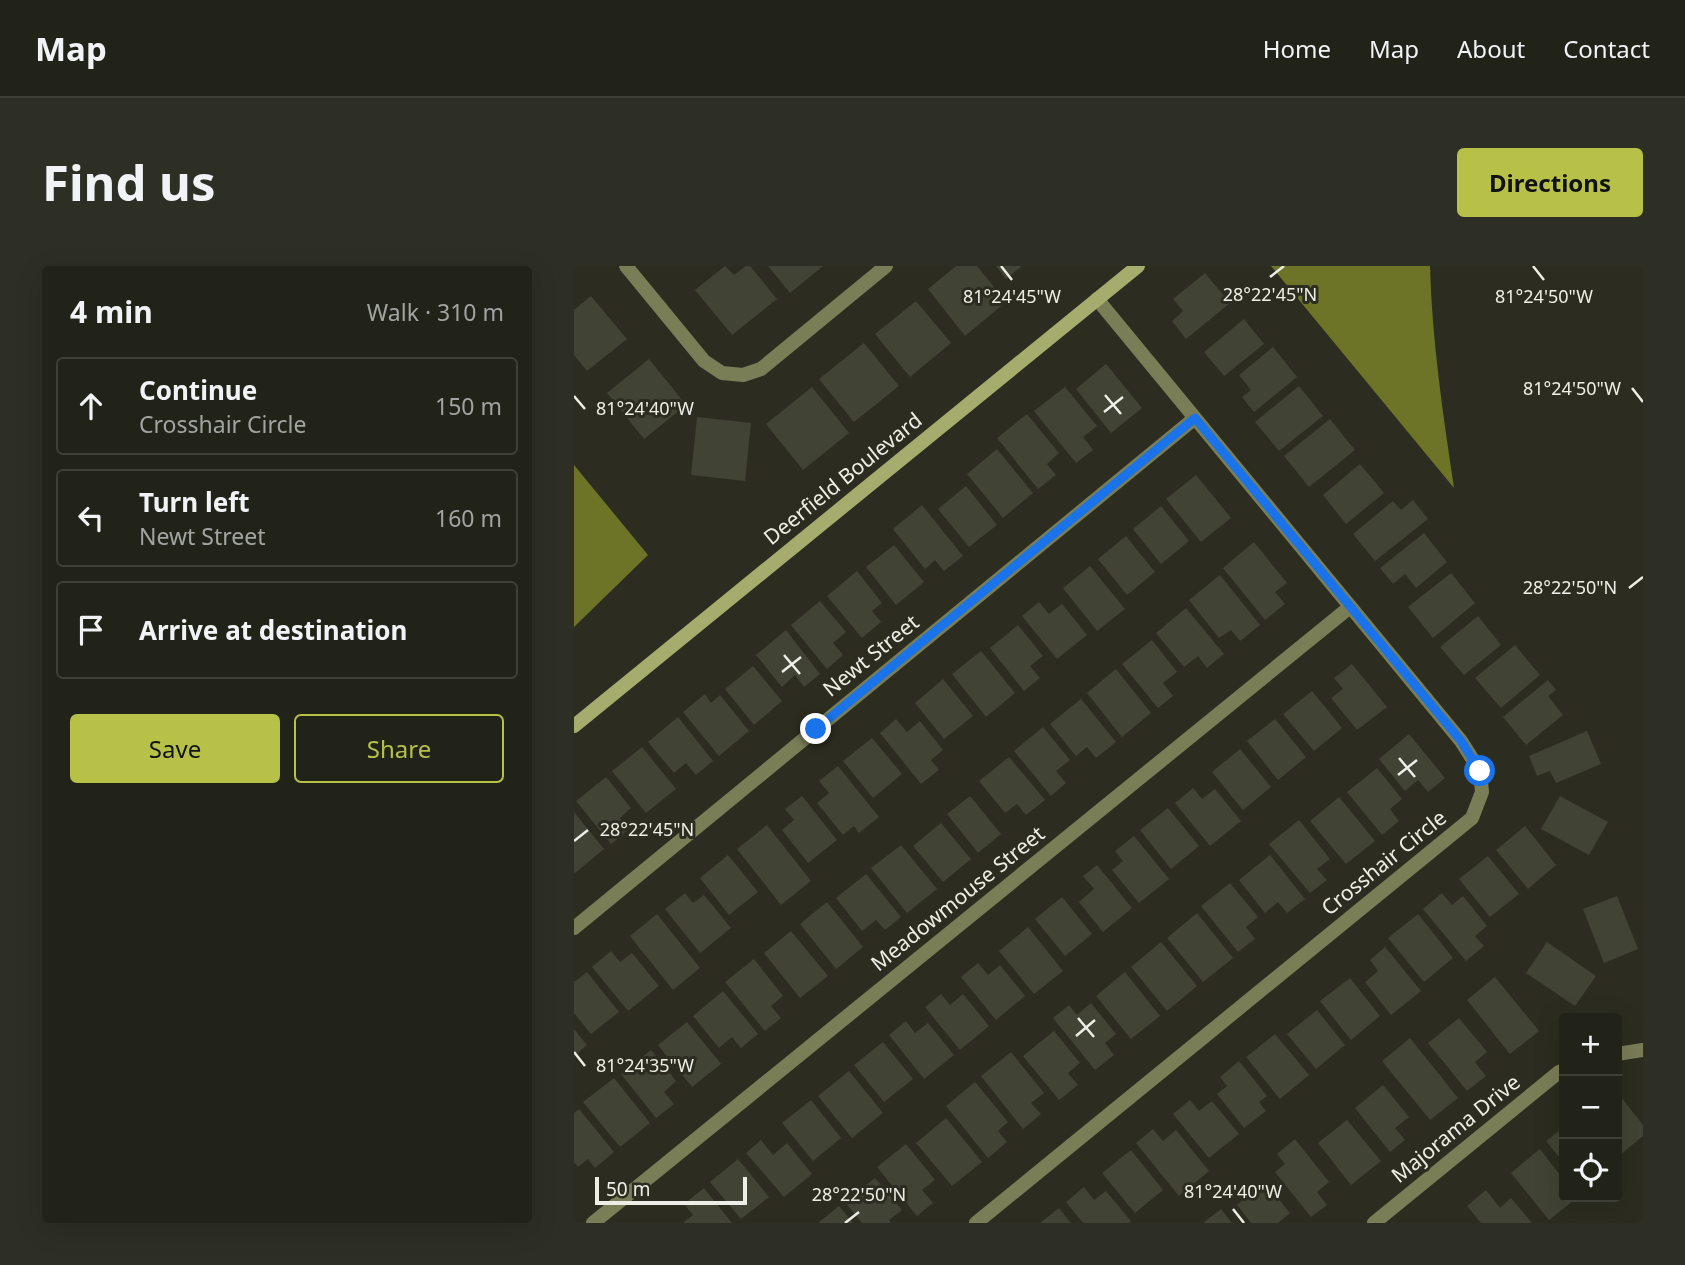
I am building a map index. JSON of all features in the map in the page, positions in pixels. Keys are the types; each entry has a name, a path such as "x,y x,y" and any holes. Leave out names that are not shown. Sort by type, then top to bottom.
{"street":[{"path":"626,266 704,361 722,373 743,375 761,369 886,266"},
{"name":"Deerfield Boulevard","path":"574,726 1138,266"},
{"name":"Crosshair Circle","path":"976,1223 1472,818 1482,792 1480,771 1461,741 1097,299"},
{"name":"Newt Street","path":"574,928 1195,418"},
{"name":"Meadowmouse Street","path":"593,1223 1350,607"},
{"path":"1622,1053 1643,1049"},
{"name":"Majorama Drive","path":"1374,1223 1559,1072"}],"shaded area":[{"path":"1271,266 1430,266 1436,350 1454,488"},
{"path":"574,465 648,555 574,627"}],"building":[{"path":"725,266 734,275 750,266 777,299 732,335 695,290"},
{"path":"768,266 823,266 790,293"},
{"path":"956,266 977,266 1006,302 965,336 928,289"},
{"path":"996,266 1022,266 1006,279"},
{"path":"1205,273 1230,303 1186,339 1172,321 1183,311 1173,299"},
{"path":"591,296 627,339 587,371 574,355 574,310"},
{"path":"916,301 951,343 910,377 875,334"},
{"path":"1244,319 1264,344 1224,376 1204,352"},
{"path":"864,343 899,386 854,422 819,379"},
{"path":"1273,347 1297,377 1254,412 1242,397 1251,390 1239,375"},
{"path":"649,359 686,405 644,439 607,393"},
{"path":"1106,364 1142,408 1111,433 1076,389"},
{"path":"1299,386 1323,416 1279,451 1255,422"},
{"path":"812,387 849,433 803,470 766,424"},
{"path":"1065,387 1097,426 1083,437 1093,450 1076,463 1034,411"},
{"path":"1027,414 1059,453 1047,464 1056,475 1038,489 997,438"},
{"path":"697,417 751,423 745,481 691,475"},
{"path":"1330,419 1355,450 1309,487 1284,456"},
{"path":"997,449 1033,493 1003,518 967,474"},
{"path":"1360,464 1384,493 1346,524 1323,495"},
{"path":"1196,475 1231,518 1201,542 1166,499"},
{"path":"966,486 997,525 969,547 938,509"},
{"path":"1413,500 1428,519 1375,561 1353,534 1393,501 1401,510"},
{"path":"922,505 963,556 944,571 935,560 925,569 893,529"},
{"path":"1161,506 1189,541 1161,564 1133,529"},
{"path":"1424,533 1447,562 1416,588 1405,574 1393,584 1380,568"},
{"path":"1126,536 1155,572 1127,595 1098,559"},
{"path":"1254,542 1287,583 1275,592 1285,604 1265,620 1223,568"},
{"path":"894,545 924,582 896,605 866,567"},
{"path":"1090,566 1125,609 1097,631 1063,588"},
{"path":"857,571 882,603 872,611 881,622 862,638 827,596"},
{"path":"1451,573 1475,603 1433,638 1408,607"},
{"path":"1220,575 1260,625 1240,641 1231,630 1219,638 1189,600"},
{"path":"820,601 846,632 833,643 843,655 827,669 791,625"},
{"path":"1039,602 1049,614 1062,604 1087,635 1057,659 1022,616"},
{"path":"1186,608 1224,654 1207,668 1198,656 1184,667 1156,633"},
{"path":"1478,616 1501,645 1464,675 1440,647"},
{"path":"1018,625 1043,656 1030,666 1040,678 1024,691 990,648"},
{"path":"786,630 820,674 804,687 795,675 782,687 756,655"},
{"path":"1152,640 1177,672 1163,683 1173,696 1158,708 1122,664"},
{"path":"1515,645 1540,675 1501,708 1475,678"},
{"path":"981,651 1015,693 986,717 952,674"},
{"path":"1352,664 1387,707 1357,730 1331,698 1343,689 1334,678"},
{"path":"753,666 782,701 754,725 725,689"},
{"path":"1116,669 1151,713 1122,737 1087,693"},
{"path":"943,679 973,716 944,739 915,703"},
{"path":"1548,680 1556,690 1548,696 1563,715 1526,745 1503,717"},
{"path":"1312,691 1342,728 1314,751 1283,714"},
{"path":"705,694 711,703 720,695 749,731 719,756 683,712"},
{"path":"1081,699 1116,742 1096,758 1087,747 1076,756 1050,724"},
{"path":"678,717 713,761 696,775 686,763 674,773 648,742"},
{"path":"896,719 907,732 920,721 943,750 931,760 939,770 921,784 880,733"},
{"path":"1275,719 1306,757 1278,780 1247,741"},
{"path":"1043,727 1070,760 1056,771 1066,783 1051,796 1014,751"},
{"path":"1587,731 1601,764 1556,783 1550,771 1537,776 1529,756"},
{"path":"1409,734 1445,778 1428,792 1418,780 1405,791 1379,759"},
{"path":"872,738 902,774 873,798 843,761"},
{"path":"642,747 676,789 646,813 612,771"},
{"path":"1240,749 1271,787 1243,810 1212,772"},
{"path":"1009,757 1045,800 1026,815 1017,804 1005,813 979,781"},
{"path":"838,766 879,817 859,833 854,826 843,835 817,803 829,793 819,781"},
{"path":"1377,768 1402,799 1390,809 1399,821 1382,835 1347,792"},
{"path":"606,777 631,808 620,818 629,829 611,844 576,801"},
{"path":"1193,788 1202,799 1215,789 1241,821 1210,846 1175,803"},
{"path":"802,796 837,840 808,863 782,830 794,820 785,809"},
{"path":"970,796 1001,834 978,853 947,814"},
{"path":"1560,796 1608,822 1589,855 1541,829"},
{"path":"1339,797 1375,841 1346,864 1310,821"},
{"path":"1168,808 1199,846 1171,869 1140,830"},
{"path":"574,812 604,849 575,873 574,871"},
{"path":"1299,820 1330,859 1317,869 1327,880 1310,893 1269,844"},
{"path":"941,823 971,859 943,882 913,846"},
{"path":"767,825 811,881 781,905 737,849"},
{"path":"1525,826 1556,865 1528,889 1496,850"},
{"path":"1134,836 1169,879 1139,903 1112,870 1123,861 1115,851"},
{"path":"901,845 937,889 907,913 871,868"},
{"path":"728,855 758,892 729,915 700,878"},
{"path":"1270,855 1305,899 1287,913 1278,902 1265,913 1239,880"},
{"path":"1488,856 1519,894 1490,917 1459,879"},
{"path":"1097,865 1132,908 1103,932 1079,902 1094,889 1083,876"},
{"path":"866,874 901,917 885,930 876,920 862,931 836,898"},
{"path":"1230,883 1258,917 1246,927 1255,939 1238,952 1201,906"},
{"path":"685,893 693,903 704,895 731,928 700,953 665,909"},
{"path":"1442,893 1452,905 1463,896 1487,926 1475,936 1484,946 1466,961 1423,909"},
{"path":"1617,896 1638,949 1604,963 1583,909"},
{"path":"1062,897 1092,934 1065,956 1035,919"},
{"path":"827,902 863,947 836,969 800,924"},
{"path":"1197,913 1233,958 1203,982 1167,938"},
{"path":"657,914 700,968 673,990 630,936"},
{"path":"1418,914 1453,958 1424,982 1388,938"},
{"path":"1028,927 1063,971 1034,994 999,951"},
{"path":"791,931 828,976 800,998 764,953"},
{"path":"1161,942 1197,986 1167,1011 1131,967"},
{"path":"1547,942 1596,976 1575,1006 1526,973"},
{"path":"1385,947 1421,991 1391,1015 1365,982 1378,971 1370,960"},
{"path":"611,951 620,962 632,953 659,986 628,1011 592,967"},
{"path":"754,959 783,996 771,1006 781,1018 765,1031 725,982"},
{"path":"978,963 988,975 1000,965 1025,996 996,1020 961,977"},
{"path":"587,972 619,1012 591,1034 574,1013 574,982"},
{"path":"1125,972 1160,1016 1131,1039 1096,996"},
{"path":"1495,977 1539,1031 1510,1054 1467,1000"},
{"path":"1350,978 1380,1016 1351,1040 1320,1001"},
{"path":"723,991 758,1034 741,1048 732,1037 719,1048 693,1016"},
{"path":"941,994 950,1005 963,994 989,1026 960,1050 925,1007"},
{"path":"1091,1003 1116,1034 1105,1043 1114,1055 1095,1070 1053,1018 1069,1005 1077,1015"},
{"path":"1317,1010 1345,1045 1316,1069 1287,1034"},
{"path":"1459,1018 1487,1052 1475,1062 1486,1076 1467,1091 1428,1043"},
{"path":"906,1021 915,1033 928,1023 954,1055 924,1079 889,1035"},
{"path":"687,1022 721,1064 692,1087 658,1045"},
{"path":"574,1029 587,1045 574,1056"},
{"path":"1054,1031 1080,1063 1068,1073 1078,1085 1059,1100 1023,1056"},
{"path":"1275,1034 1309,1075 1280,1099 1246,1057"},
{"path":"1410,1038 1458,1098 1430,1120 1382,1061"},
{"path":"883,1042 913,1079 884,1102 854,1065"},
{"path":"651,1050 676,1081 664,1092 674,1104 656,1118 621,1074"},
{"path":"1011,1052 1044,1093 1031,1103 1041,1114 1023,1129 981,1076"},
{"path":"1239,1061 1267,1096 1259,1102 1266,1111 1244,1128 1217,1094 1227,1086 1220,1077"},
{"path":"849,1071 883,1113 852,1138 818,1096"},
{"path":"614,1078 650,1123 620,1147 583,1102"},
{"path":"975,1082 1008,1122 998,1131 1007,1142 988,1158 946,1106"},
{"path":"1383,1085 1409,1117 1395,1128 1405,1140 1390,1152 1355,1108"},
{"path":"1622,1098 1643,1125 1643,1136 1622,1153"},
{"path":"811,1100 841,1138 813,1161 782,1123"},
{"path":"1190,1100 1199,1111 1212,1101 1239,1134 1209,1158 1173,1114"},
{"path":"579,1109 614,1152 595,1168 588,1159 578,1167 574,1162 574,1113"},
{"path":"946,1118 982,1162 952,1186 916,1143"},
{"path":"1347,1120 1381,1161 1351,1185 1318,1143"},
{"path":"1153,1129 1163,1141 1176,1130 1209,1171 1179,1196 1136,1143"},
{"path":"1559,1131 1559,1157 1546,1141"},
{"path":"1295,1139 1329,1182 1317,1192 1327,1205 1311,1217 1275,1172 1285,1164 1277,1154"},
{"path":"761,1140 773,1155 787,1143 812,1174 784,1197 746,1153"},
{"path":"906,1144 935,1180 922,1190 933,1203 917,1216 877,1167"},
{"path":"1540,1149 1559,1174 1559,1202 1572,1202 1549,1220 1511,1173"},
{"path":"1131,1150 1163,1190 1135,1213 1102,1173"},
{"path":"738,1159 769,1197 741,1219 710,1182"},
{"path":"875,1178 902,1210 889,1220 891,1223 862,1223 845,1202"},
{"path":"1265,1182 1290,1213 1278,1223 1251,1223 1237,1205"},
{"path":"1084,1187 1094,1200 1106,1191 1131,1221 1083,1223 1066,1202"},
{"path":"704,1188 732,1223 683,1223 693,1215 684,1204"},
{"path":"1486,1190 1500,1208 1511,1198 1532,1223 1481,1223 1467,1206"},
{"path":"839,1206 853,1223 818,1223"},
{"path":"1059,1208 1071,1223 1040,1223"},
{"path":"1221,1209 1232,1223 1203,1223"}],"route":[{"path":"816,729 1195,418 1461,741 1480,771"}]}
